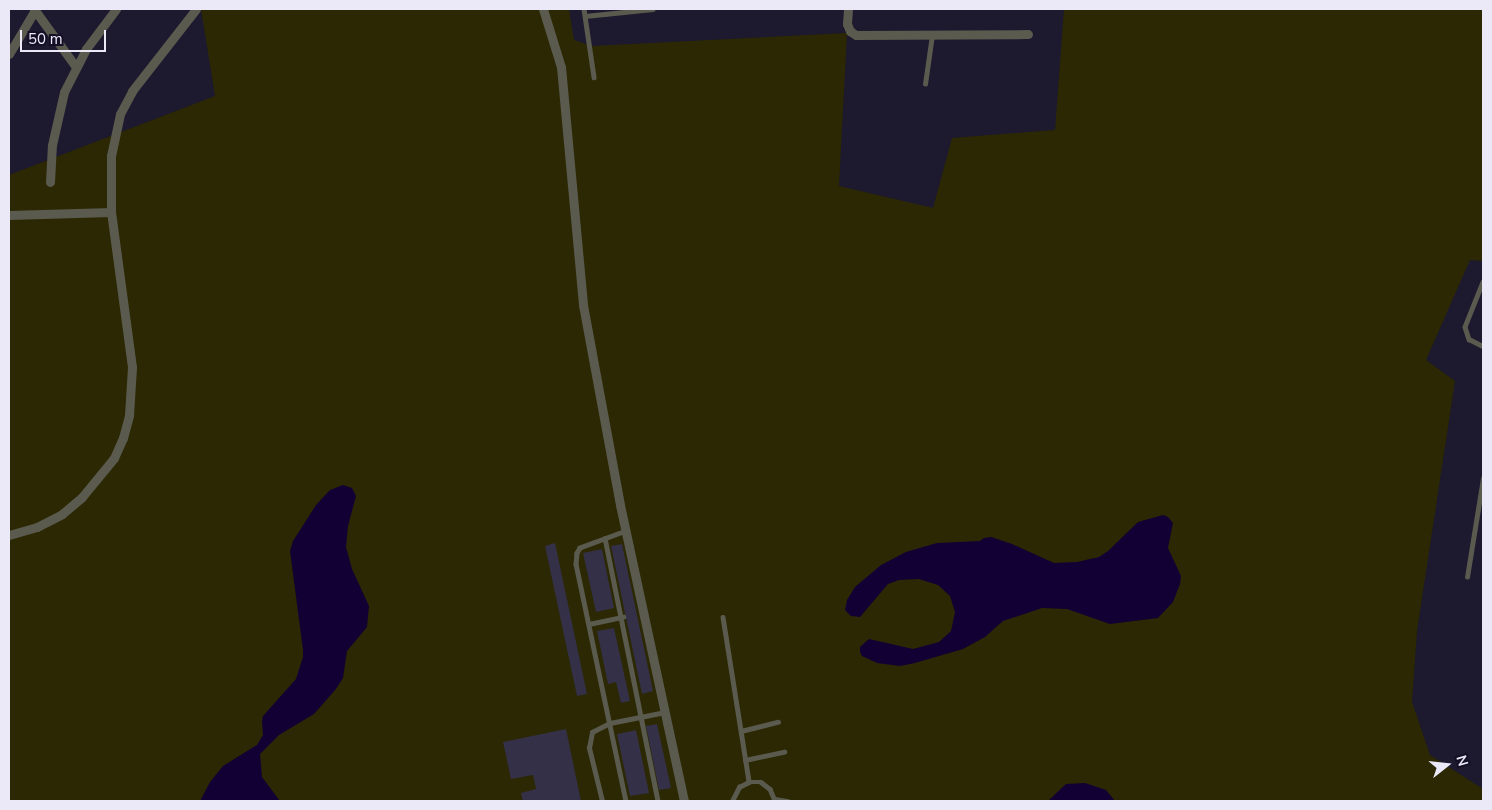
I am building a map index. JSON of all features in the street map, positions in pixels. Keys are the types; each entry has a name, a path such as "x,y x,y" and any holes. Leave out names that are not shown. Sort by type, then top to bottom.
{"street":[{"path":"9,54 35,9 76,67"},
{"path":"50,182 56,118 64,92 86,48 115,9"},
{"path":"9,535 37,527 54,519 82,497 114,458 123,438 132,393 132,367 111,212 111,156 120,114 148,69 196,9"},
{"path":"543,9 562,67 582,305 626,531 684,801"},
{"path":"848,9 847,24 850,31 856,35 1028,34"},
{"path":"9,215 111,212"}],"lane":[{"path":"584,9 594,77"},
{"path":"585,16 653,9"},
{"path":"925,84 932,35"},
{"path":"1483,282 1465,327 1469,339 1483,346"},
{"path":"1467,577 1483,478"},
{"path":"626,531 589,543 577,553 576,564 626,801"},
{"path":"605,538 623,617 658,801"},
{"path":"589,624 623,617"},
{"path":"723,617 749,782"},
{"path":"602,801 589,748 592,732 610,723 665,712"},
{"path":"740,731 778,722"},
{"path":"746,760 784,752"},
{"path":"732,801 739,787 749,782 761,782 770,789 775,800 788,801"}],"shaded area":[{"path":"201,9 569,9 574,40 592,46 847,33 839,186 933,208 952,138 1055,130 1064,9 1483,9 1483,261 1470,260 1426,360 1455,381 1417,631 1412,702 1430,755 1483,789 1483,801 9,801 9,175 215,96"},
{"path":"343,485 352,488 356,496 348,526 346,547 352,569 369,606 367,627 347,651 343,678 336,689 314,714 279,735 260,754 262,777 280,801 200,801 210,782 223,766 257,745 263,735 263,716 296,679 303,657 303,650 290,551 293,541 316,505 330,490"},
{"path":"1163,515 1168,517 1173,523 1168,548 1181,576 1173,602 1158,618 1110,624 1067,609 1042,608 1003,621 985,637 963,649 915,663 900,666 877,663 862,656 860,652 860,647 869,639 913,649 939,642 951,631 955,612 950,596 938,585 919,579 899,580 888,584 860,617 851,616 845,610 847,600 855,587 881,565 906,552 937,543 980,541 991,537 1012,544 1054,563 1077,562 1099,557 1108,551 1138,522"},
{"path":"1085,783 1106,790 1115,801 1048,801 1066,784"}],"building":[{"path":"555,543 587,694 577,696 545,546"},
{"path":"622,544 653,691 642,694 611,546"},
{"path":"602,549 614,608 596,612 583,553"},
{"path":"614,628 630,701 621,703 616,682 608,684 597,631"},
{"path":"657,724 671,788 659,790 646,726"},
{"path":"566,729 581,801 523,801 521,793 536,789 533,775 511,779 503,742"},
{"path":"636,730 649,793 630,796 617,734"}]}
